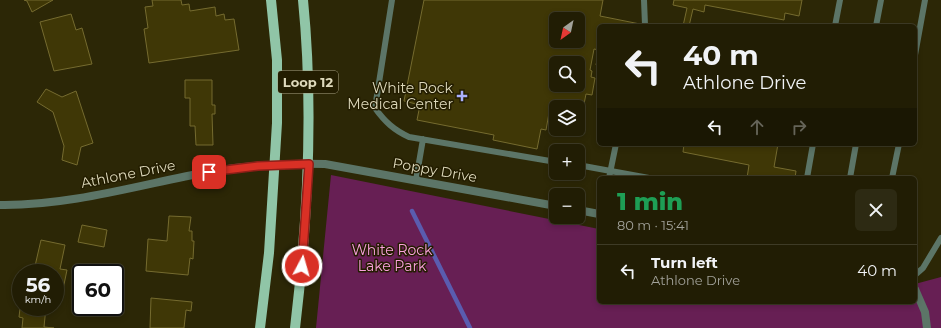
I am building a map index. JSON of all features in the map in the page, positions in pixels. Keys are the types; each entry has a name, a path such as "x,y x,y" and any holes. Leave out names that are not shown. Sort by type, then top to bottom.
{"main road":[{"name":"Loop 12","path":"260,328 269,253 278,123 277,60 271,0"},
{"name":"Loop 12","path":"295,328 304,251 309,164 308,80 303,0"}],"street":[{"name":"Athlone Drive","path":"0,205 31,206 209,172 274,165 309,164"},
{"name":"Poppy Drive","path":"309,164 325,164 549,205"},
{"path":"585,211 597,214"},
{"path":"917,294 925,312 927,328"}],"lane":[{"path":"392,0 375,108 384,121 395,130 409,137 549,161"},
{"path":"644,0 645,24"},
{"path":"835,24 840,0"},
{"path":"876,24 881,0"},
{"path":"917,44 925,0"},
{"path":"416,180 424,139"},
{"path":"609,176 616,146"},
{"path":"807,176 814,146"},
{"path":"850,176 856,146"},
{"path":"892,176 899,146"},
{"path":"585,167 638,176"},
{"path":"917,273 924,268 941,238"}],"green space":[{"name":"White Rock Lake Park","path":"331,175 549,219 549,224 574,224 597,229 597,304 917,304 917,283 941,277 941,328 316,328"}],"building":[{"path":"24,0 53,0 32,12 27,1"},
{"path":"152,0 181,0 182,5 189,4 190,11 215,7 216,16 224,14 225,20 234,19 239,50 149,63 144,29 148,28 145,7 153,6"},
{"path":"424,0 603,0 600,16 640,24 597,24 597,50 594,49 590,70 592,71 591,77 595,78 592,95 586,94 585,100 549,100 549,113 546,130 541,129 537,149 493,140 494,135 417,120 420,105 404,101"},
{"path":"674,0 802,0 799,16 785,13 784,20 705,5 704,12 693,9 689,24 683,24 687,8 673,5"},
{"path":"71,14 76,30 82,28 92,64 54,71 40,22"},
{"path":"185,80 212,80 212,105 215,105 215,114 212,114 213,145 196,145 195,126 190,126 190,98 185,98"},
{"path":"46,89 62,97 76,91 93,143 81,147 77,165 62,160 64,146 53,112 37,102"},
{"path":"684,146 778,146 774,167 796,171 795,176 747,176 749,165 683,152"},
{"path":"169,216 191,217 189,231 192,231 192,241 194,241 193,259 190,258 188,275 146,271 148,239 167,241"},
{"path":"82,225 107,230 104,247 78,242"},
{"path":"41,240 65,245 61,264 35,264"},
{"path":"64,270 67,270 64,284"},
{"path":"151,298 192,302 191,311 186,310 184,328 150,328"},
{"path":"45,316 44,327 54,328 22,328 23,318 19,317"}],"waterway":[{"path":"412,211 470,328"}],"place":[{"name":"White Rock Medical Center","path":"462,96"}],"route":[{"path":"209,172 258,166 309,164 302,266"}]}
